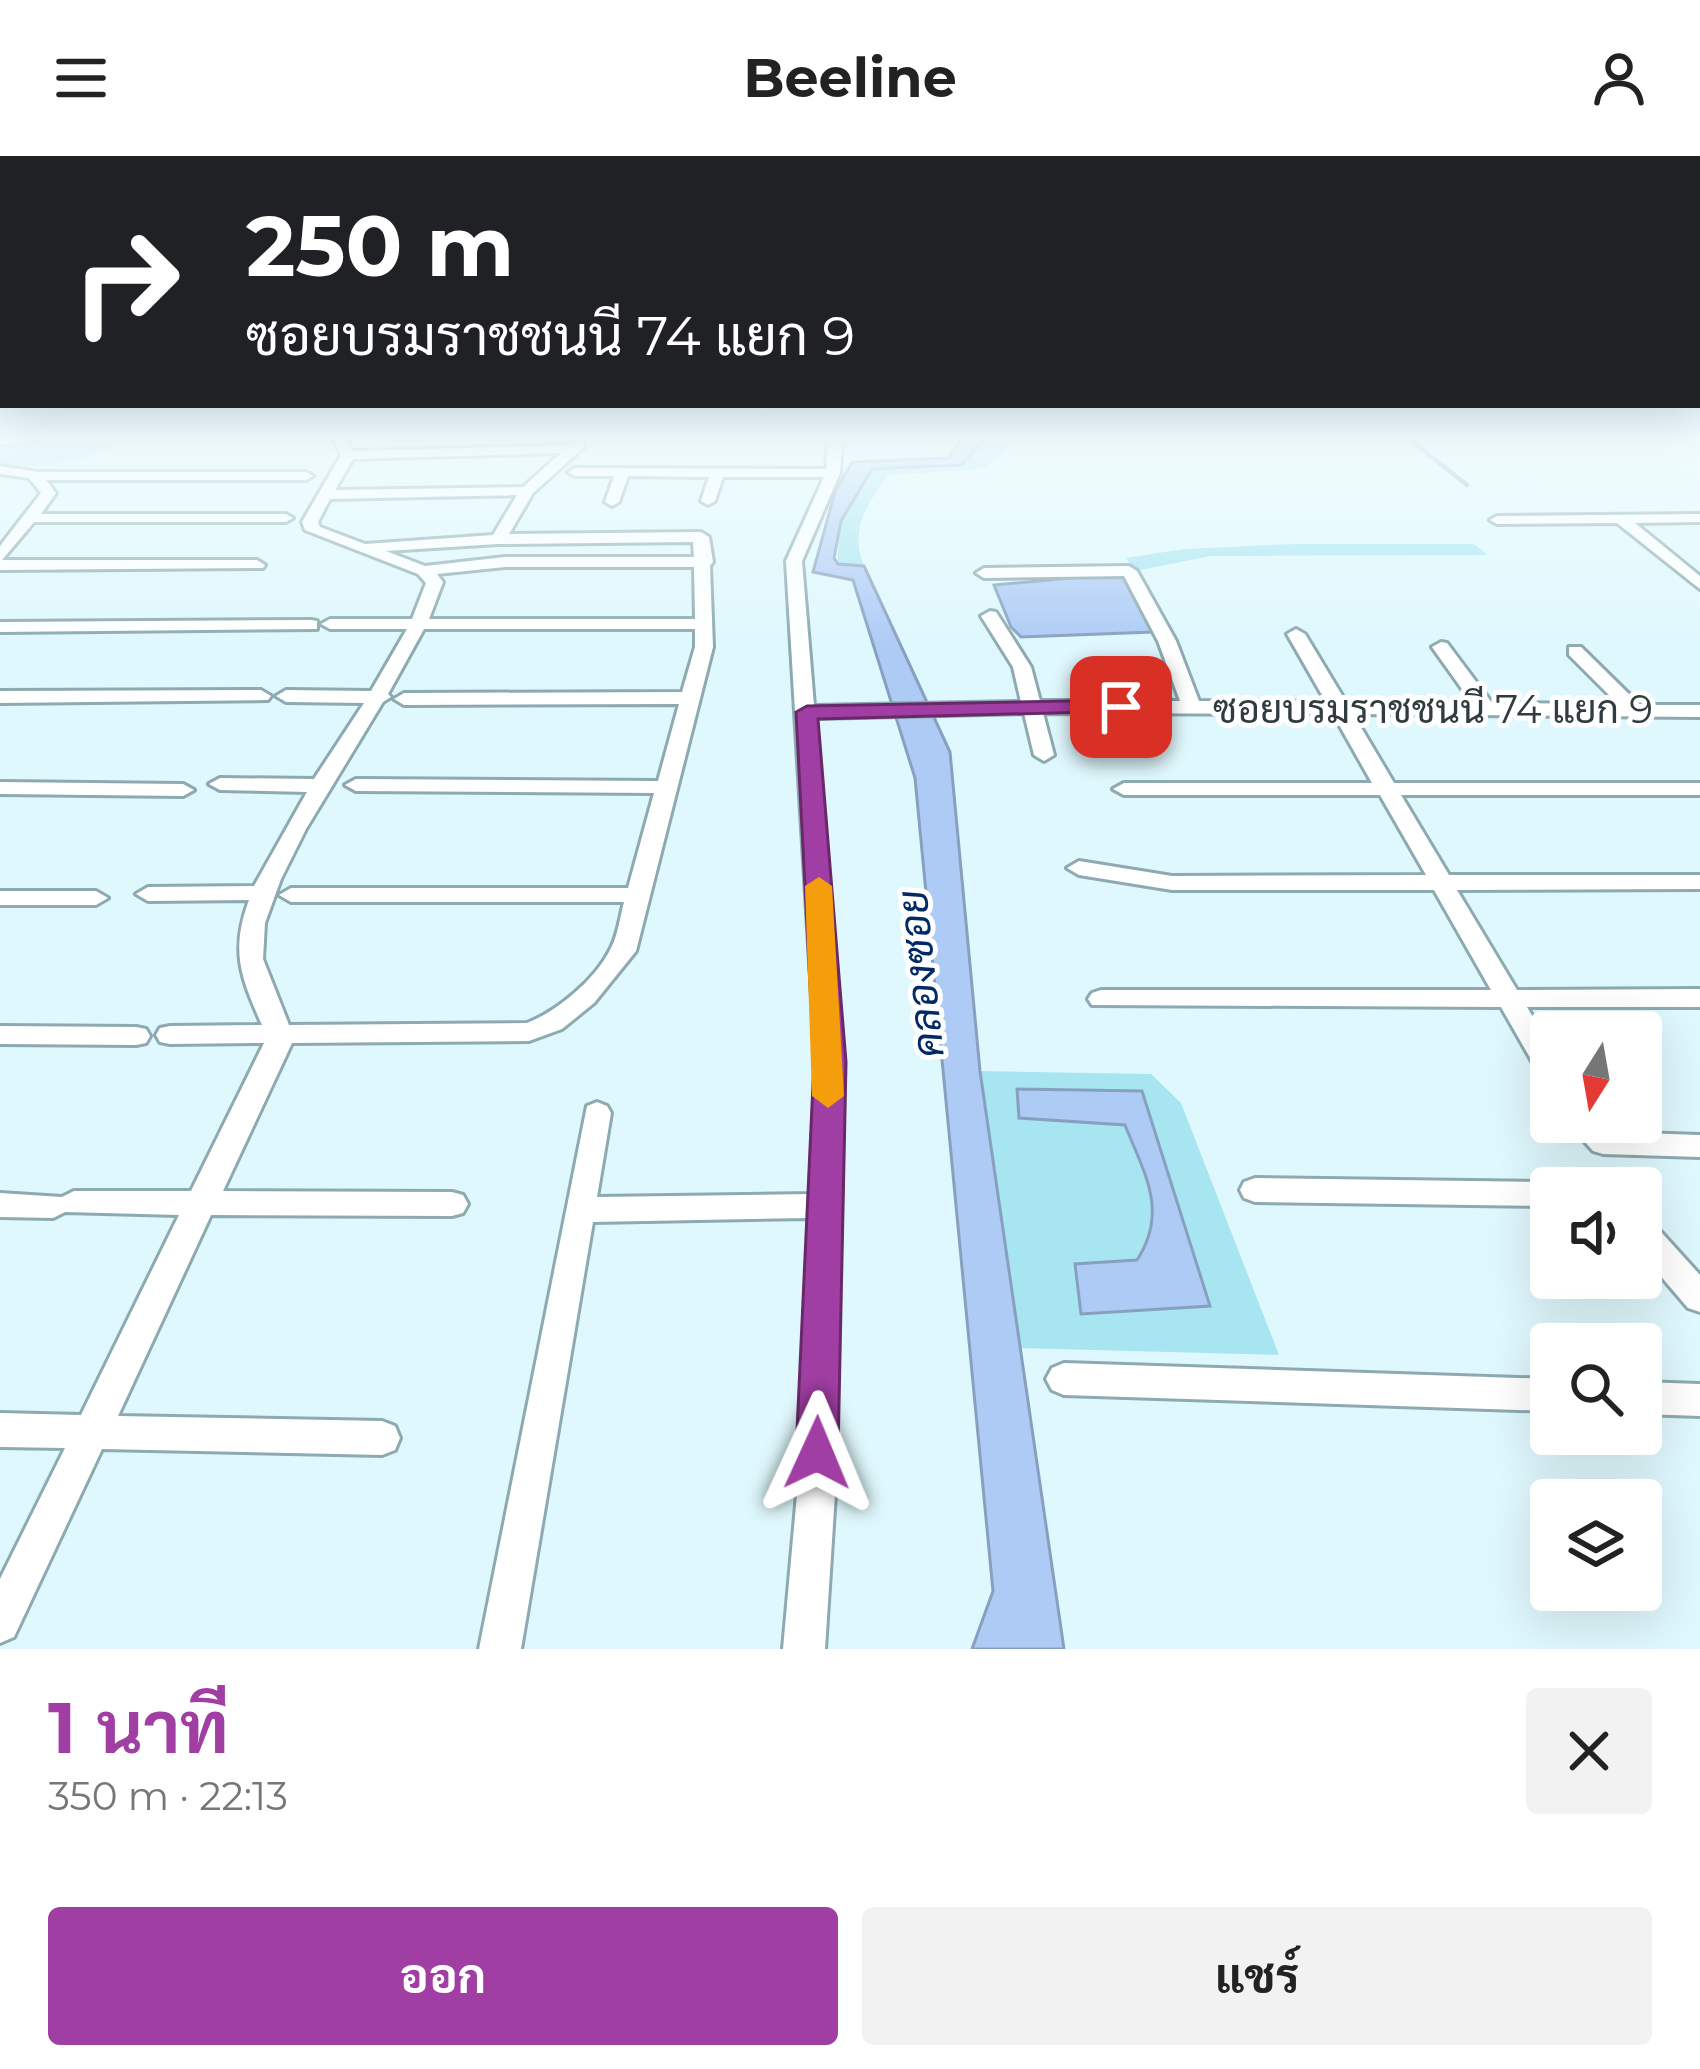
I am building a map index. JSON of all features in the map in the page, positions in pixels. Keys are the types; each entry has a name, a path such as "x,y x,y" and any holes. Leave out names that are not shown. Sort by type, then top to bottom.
{"street":[{"path":"0,556 39,508"},
{"path":"0,1623 281,1036 250,960 324,786 392,698 435,582 424,571 313,530 310,522 318,508"},
{"path":"498,539 517,508"},
{"path":"804,1649 816,1494 829,1042 794,561 818,508"},
{"path":"32,518 286,518"},
{"path":"1497,520 1700,518"},
{"path":"1621,519 1700,584"},
{"path":"170,1035 502,1035 553,1023 585,997 623,951 668,788 705,624 701,537 498,539 391,543 364,549"},
{"path":"424,571 505,562 705,562"},
{"path":"0,566 257,565"},
{"path":"984,573 1129,571 1167,641 1192,707"},
{"path":"990,616 1022,667 1044,755"},
{"path":"0,627 705,624"},
{"path":"1296,634 1530,1034"},
{"path":"1441,647 1486,709"},
{"path":"1575,652 1634,710"},
{"path":"0,697 261,696"},
{"path":"286,696 690,698"},
{"name":"ซอยบรมราชชนนี 74 แยก 9","path":"807,712 1192,707 1691,711"},
{"path":"1691,711 1700,729"},
{"path":"220,784 324,786"},
{"path":"356,785 668,788"},
{"path":"0,788 183,790"},
{"path":"1124,789 1700,789"},
{"path":"1078,868 1172,883 1700,882"},
{"path":"148,894 638,895"},
{"path":"0,898 96,898"},
{"path":"1102,999 1700,998"},
{"path":"0,1035 136,1036"},
{"path":"500,1649 597,1113"},
{"path":"1612,1143 1700,1146"},
{"path":"1255,1190 1530,1194"},
{"path":"0,1205 203,1200 452,1204"},
{"path":"580,1210 823,1206"},
{"path":"1662,1255 1700,1298"},
{"path":"1064,1379 1530,1394"},
{"path":"1662,1399 1700,1400"},
{"path":"0,1430 382,1438"}],"shaded area":[{"path":"831,508 849,508 841,521 834,558 838,564 864,566 950,752 980,1071 1064,1649 972,1649 993,1591 915,778 853,580 813,572"},
{"path":"849,508 867,508 858,541 864,566 837,564 841,521"},
{"path":"1474,544 1488,555 1211,556 1135,571 1126,558 1184,549"},
{"path":"1115,574 1126,579 1152,632 1021,637 1011,627 994,585"},
{"path":"980,1071 1151,1074 1181,1103 1279,1355 1019,1348","holes":["1142,1091 1209,1305 1076,1265 1137,1260 1146,1242 1151,1225 1150,1192 1125,1125 1020,1118"]},
{"path":"1017,1089 1142,1091 1210,1306 1081,1314 1075,1264 1137,1260 1146,1242 1152,1208 1146,1176 1125,1125 1019,1118"}],"slow traffic":[{"path":"819,886 828,1096"}],"route":[{"path":"817,1453 830,1062 807,712 1121,707"}],"water label":[{"name":"คลองซอย","path":"920,974"}]}
